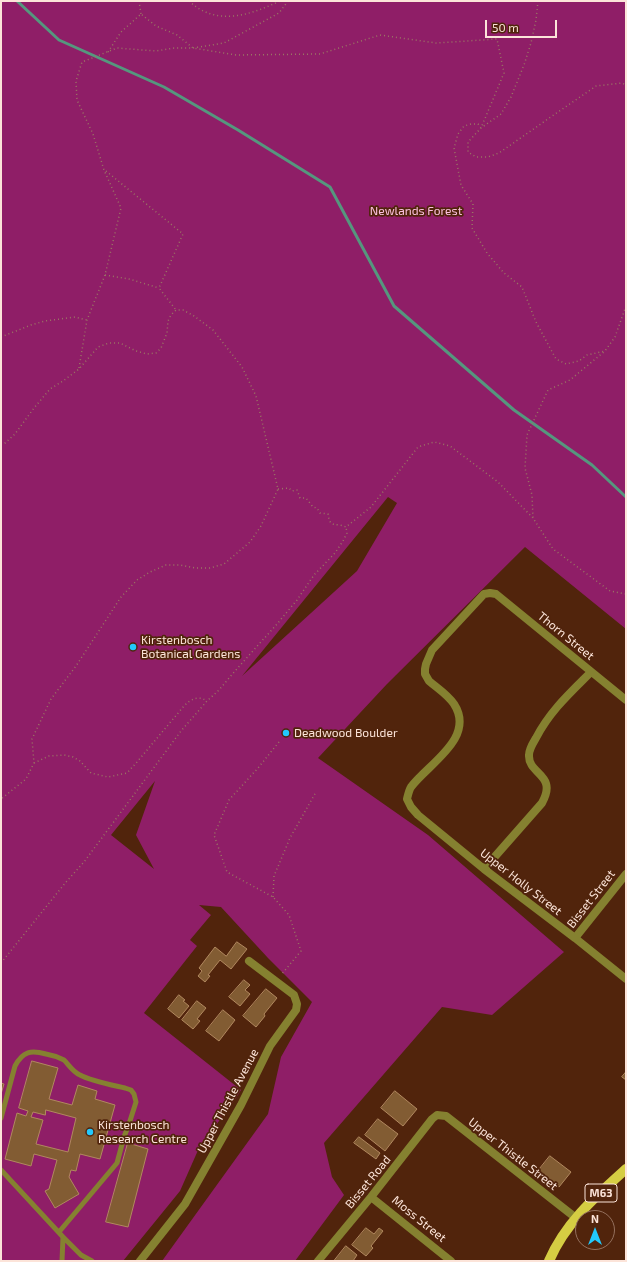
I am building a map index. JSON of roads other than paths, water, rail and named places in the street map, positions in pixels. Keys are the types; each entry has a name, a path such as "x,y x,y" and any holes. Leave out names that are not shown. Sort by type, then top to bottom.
{"main road":[{"name":"M63","path":"584,1210 626,1169"},
{"name":"M63","path":"549,1261 558,1243 575,1219"}],"street":[{"name":"Thorn Street","path":"406,799 410,789 417,780 445,753 457,734 460,722 457,711 450,699 427,678 425,669 426,664 432,650 484,594 496,594 626,700"},
{"path":"484,869 542,803 546,796 546,782 529,760 530,748 541,728 557,705 591,672"},
{"name":"Upper Holly Street","path":"406,799 418,815 484,869 626,979"},
{"name":"Bisset Street","path":"575,938 626,874"},
{"name":"Upper Thistle Avenue","path":"140,1261 185,1204 241,1105 270,1046 296,1010 297,1004 294,995 249,961"},
{"name":"Upper Thistle Street","path":"435,1117 441,1115 446,1116 575,1217"},
{"name":"Bisset Road","path":"318,1261 435,1117"},
{"name":"Moss Street","path":"371,1197 452,1261"}],"lane":[{"path":"1,1118 15,1066 18,1059 29,1052 36,1051 56,1056 62,1059 79,1075 131,1090 134,1094 136,1102 117,1163 59,1232"},
{"path":"1,1170 63,1237 82,1255 92,1261"},
{"path":"62,1261 63,1237"}],"waterway":[{"path":"17,1 59,40 164,87 238,130 330,187 394,306 514,410 592,465 626,497"}],"place":[{"name":"Kirstenbosch Botanical Gardens","path":"133,647"},
{"name":"Deadwood Boulder","path":"286,733"},
{"name":"Kirstenbosch Research Centre","path":"90,1132"}],"park label":[{"name":"Newlands Forest","path":"416,211"}]}
